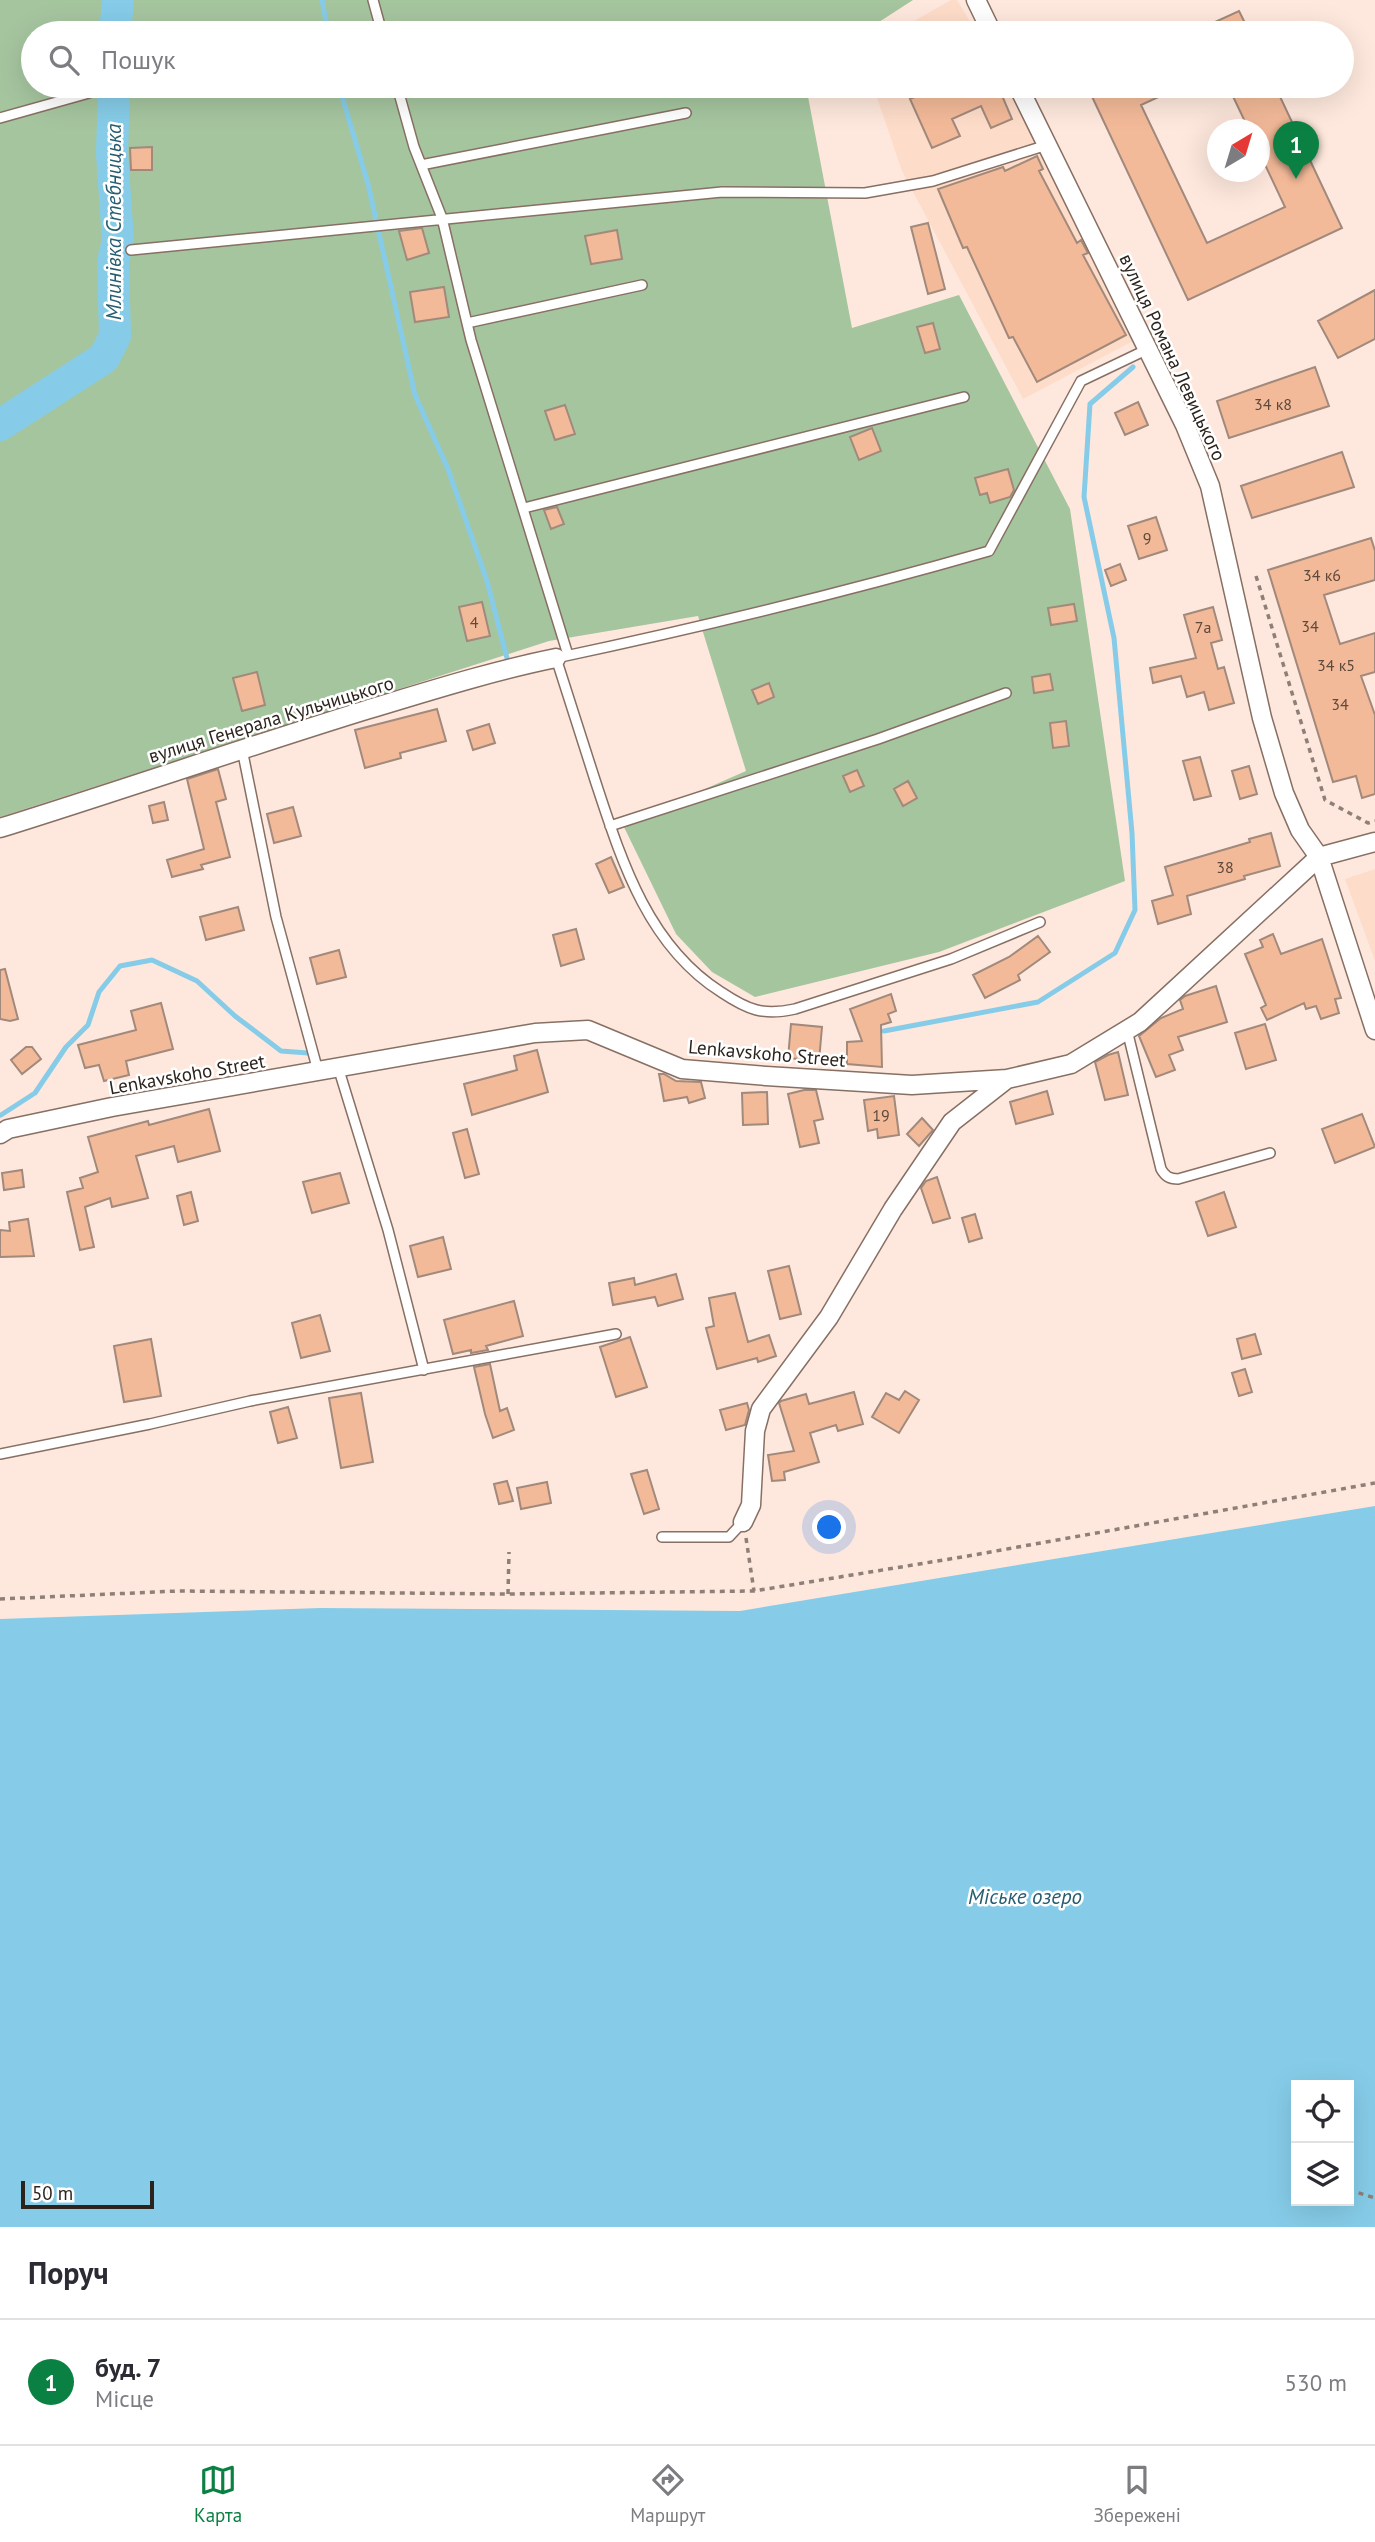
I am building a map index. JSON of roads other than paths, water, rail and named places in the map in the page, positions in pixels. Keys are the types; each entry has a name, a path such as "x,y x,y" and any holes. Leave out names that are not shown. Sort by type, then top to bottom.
{"street":[{"path":"976,0 986,21"},
{"name":"вулиця Романа Левицького","path":"1024,98 1185,425 1210,486 1262,718 1284,793 1300,830 1319,857 1375,1030"},
{"name":"вулиця Генерала Кульчицького","path":"0,828 242,748 500,670 562,657"},
{"name":"Lenkavskoho Street","path":"3,1129 112,1107 535,1033 588,1030 682,1069 912,1085 1007,1079 1071,1064 1140,1022 1319,857 1375,842"},
{"path":"743,1522 751,1505 755,1431 761,1409 829,1317 893,1209 952,1122 1007,1079"}],"lane":[{"path":"373,0 379,21"},
{"path":"0,118 71,98"},
{"path":"401,98 421,165 442,218 467,323 524,508 562,657 610,826 619,854 637,893 661,933 676,952 712,987 759,1012 780,1012 839,996 951,959 1040,922"},
{"path":"421,165 685,113"},
{"path":"131,250 722,192 865,193 933,181 1047,145"},
{"path":"467,323 642,285"},
{"path":"562,657 657,637 886,581 989,551 1081,380 1148,349"},
{"path":"524,508 964,397"},
{"path":"610,826 878,739 1006,693"},
{"path":"242,748 276,917 318,1073"},
{"path":"1127,1030 1161,1169 1165,1175 1178,1179 1270,1153"},
{"path":"338,1068 388,1230 424,1370"},
{"path":"0,1454 250,1401 616,1334"},
{"path":"662,1537 729,1537 743,1522"}],"water":[{"name":"Міське озеро","path":"1375,1506 1375,2227 0,2227 0,1619 320,1608 740,1611"}],"waterway":[{"name":"Млинівка Стебницька","path":"116,21 118,0"},
{"path":"322,0 326,21"},
{"name":"Млинівка Стебницька","path":"0,425 104,358 115,336 113,262 118,240 112,154 114,98"},
{"path":"343,98 368,184 415,395 448,469 487,581 508,662"},
{"path":"884,1031 1038,1002 1115,953 1135,910 1132,833 1114,638 1084,497 1090,404 1133,367"},
{"path":"1,1115 35,1093 66,1047 88,1025 99,992 120,966 152,960 197,981 235,1016 281,1051 308,1053"}],"place":[{"name":"буд. 7","path":"1296,179"}]}
